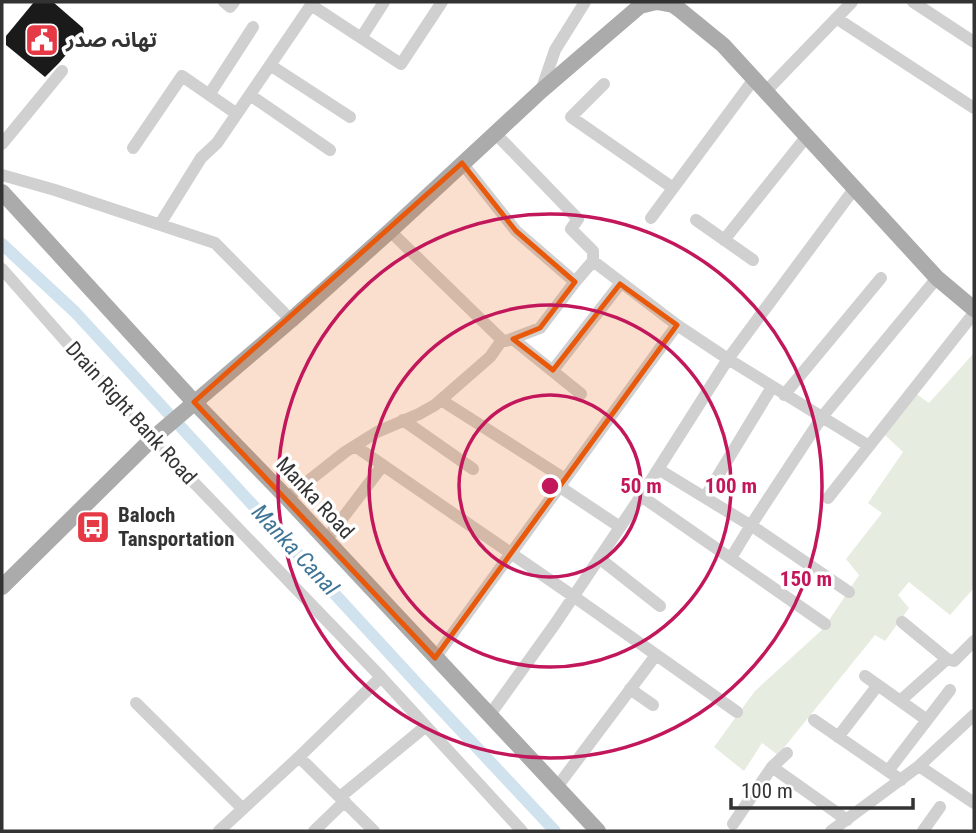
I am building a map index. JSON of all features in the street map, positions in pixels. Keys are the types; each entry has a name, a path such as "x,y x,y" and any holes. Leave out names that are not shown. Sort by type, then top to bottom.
{"main road":[{"path":"2,587 152,439 390,231 541,91 639,6 648,2 661,2 680,10 723,45 937,278 974,311"},
{"name":"Manka Road","path":"2,192 194,402 598,831"}],"street":[{"path":"224,2 230,7 233,2"},
{"path":"360,38 384,2"},
{"path":"160,224 201,158 217,144 312,3 401,64 442,2"},
{"path":"541,91 555,50 584,2"},
{"path":"766,91 852,2"},
{"path":"914,2 974,42"},
{"path":"836,18 974,108"},
{"path":"209,95 253,27"},
{"path":"270,65 350,117"},
{"path":"2,144 62,71"},
{"path":"133,148 182,76 237,114"},
{"path":"651,218 754,79"},
{"path":"604,84 571,117 673,188"},
{"path":"250,95 330,150"},
{"path":"287,498 377,432 419,414 441,400 508,339 540,328 593,261 593,251 571,229 578,219 495,133"},
{"path":"724,240 807,136"},
{"path":"461,163 516,231 575,282"},
{"path":"2,175 215,243 290,320"},
{"path":"489,716 641,496 728,359 854,189"},
{"path":"696,220 753,260"},
{"path":"390,231 508,339 553,370 581,394"},
{"path":"593,261 677,325 785,396 869,446"},
{"name":"Drain Right Bank Road","path":"2,269 152,439 381,677 522,831"},
{"path":"785,396 881,278"},
{"path":"731,558 822,417 937,278"},
{"path":"553,370 620,284"},
{"path":"828,498 974,311"},
{"path":"435,658 677,325"},
{"path":"705,497 772,387"},
{"path":"441,400 563,483 620,527"},
{"path":"403,420 473,469"},
{"path":"355,446 737,712"},
{"path":"326,540 383,465"},
{"path":"658,469 751,525 849,592"},
{"path":"641,496 825,624"},
{"path":"599,558 660,606"},
{"path":"902,622 947,659 954,661 974,641"},
{"path":"556,787 656,655"},
{"path":"900,701 947,659"},
{"path":"865,676 927,720"},
{"path":"221,831 381,677"},
{"path":"838,737 878,685"},
{"path":"630,689 653,705"},
{"path":"888,771 950,690"},
{"path":"136,703 243,809"},
{"path":"831,831 919,766 974,715"},
{"path":"814,720 901,780"},
{"path":"314,831 343,799 426,726"},
{"path":"733,824 772,768 787,753"},
{"path":"299,757 374,831"},
{"path":"919,766 974,803"},
{"path":"772,768 847,820"},
{"path":"923,831 940,807"}],"highlighted area":[{"path":"462,163 516,231 575,282 540,328 513,339 553,370 620,284 677,325 435,658 194,402"}],"shaded area":[{"path":"974,353 974,588 950,615 909,582 898,595 909,608 885,641 875,635 778,755 762,743 744,771 714,747 755,691 824,628 859,575 846,559 882,513 868,503 903,452 885,435 912,391 929,403"}],"building":[{"name":"تھانہ صدر","path":"34,2 53,2 83,28 84,34 45,77 6,45 6,36"}],"waterway":[{"name":"Manka Canal","path":"2,244 75,312 555,831"}],"place":[{"name":"تھانہ صدر","path":"42,40"},
{"name":"Baloch Tansportation","path":"93,527"}]}
